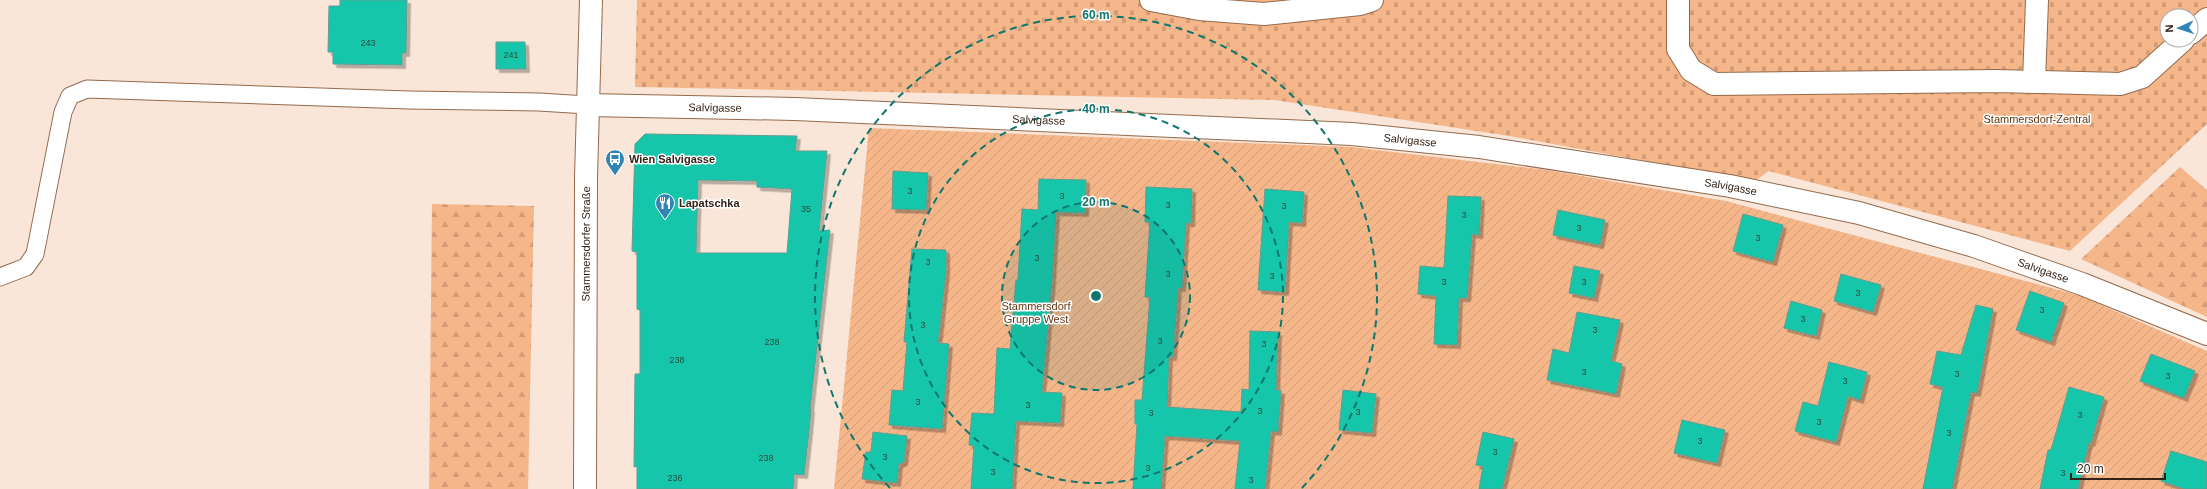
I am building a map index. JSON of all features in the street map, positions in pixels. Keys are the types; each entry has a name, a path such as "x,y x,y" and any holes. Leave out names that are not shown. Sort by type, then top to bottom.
{"street":[{"name":"Stammersdorfer Straße","path":"585,489 587,105 591,0"},
{"path":"1151,0 1199,9 1353,5 1372,0"},
{"path":"1678,0 1678,49 1692,70 1714,84 2034,82 2120,84 2142,77 2174,48"},
{"path":"2034,82 2037,0"},
{"path":"2199,26 2207,19"},
{"name":"Salvigasse","path":"587,105 795,109 1352,134 1479,146 1730,186 1859,213 1974,246 2082,284 2207,334"}],"lane":[{"path":"0,277 26,266 35,254 63,112 70,96 87,89 409,100 539,102 587,105"}],"green space":[{"name":"Stammersdorf-Zentral","path":"637,0 2207,0 2207,124 2070,251 1769,171 1755,181 1509,136 1275,100 635,87"},
{"name":"Stammersdorf Gruppe West","path":"869,128 1351,147 1547,170 1726,201 2078,295 2207,351 2207,489 834,489"},
{"path":"2180,167 2207,190 2207,317 2081,259"},
{"path":"432,204 534,206 528,489 429,489"}],"building":[{"path":"340,0 407,0 406,53 402,53 402,65 333,64 333,52 328,52 329,6 340,6"},
{"path":"496,42 525,42 526,69 496,69"},
{"path":"645,134 797,136 795,151 827,151 819,231 830,230 804,475 794,474 793,489 637,489 637,466 634,467 635,374 640,374 640,310 637,309 637,252 632,251 635,144","holes":["698,180 757,181 757,187 792,189 787,253 696,253"]},
{"path":"893,171 928,173 926,210 892,209"},
{"path":"1039,179 1086,180 1085,213 1056,212 1052,280 1042,392 1062,393 1060,423 1016,421 1012,489 971,489 974,446 969,445 972,413 994,414 997,348 1010,349 1016,280 1018,280 1022,209 1038,210"},
{"path":"1146,187 1192,189 1191,223 1186,223 1182,288 1178,288 1173,357 1169,357 1167,407 1241,412 1242,389 1249,390 1250,331 1278,332 1276,390 1281,391 1278,432 1271,431 1265,489 1235,489 1240,441 1165,436 1161,489 1133,489 1137,424 1135,424 1135,400 1142,400 1150,297 1145,297 1150,222 1145,222"},
{"path":"1265,189 1304,192 1302,223 1289,222 1285,292 1258,290"},
{"path":"1448,196 1481,197 1479,235 1472,234 1467,298 1459,298 1457,345 1434,344 1436,296 1418,294 1420,266 1444,268"},
{"path":"1558,210 1605,220 1600,245 1553,235"},
{"path":"1743,214 1783,225 1773,262 1733,251"},
{"path":"912,249 946,250 946,272 938,343 949,344 942,429 889,425 892,390 903,391 907,342 904,342"},
{"path":"1574,266 1600,271 1594,298 1569,293"},
{"path":"1841,274 1881,285 1873,312 1834,301"},
{"path":"2030,291 2064,303 2051,342 2016,330"},
{"path":"1791,301 1822,310 1816,336 1784,328"},
{"path":"1976,305 1993,309 1977,393 1971,392 1952,489 1923,489 1943,387 1930,384 1937,351 1961,355"},
{"path":"1577,312 1620,320 1611,361 1622,364 1616,394 1547,380 1553,349 1569,353"},
{"path":"2151,354 2195,371 2184,398 2140,381"},
{"path":"1829,362 1867,372 1860,400 1848,396 1836,442 1795,431 1803,402 1818,406"},
{"path":"2069,387 2104,397 2091,443 2089,442 2078,489 2040,489 2048,450 2051,450"},
{"path":"1343,390 1376,394 1372,433 1339,430"},
{"path":"1682,420 1725,430 1717,463 1674,453"},
{"path":"873,432 907,436 904,462 899,464 897,483 862,479 866,452 871,452"},
{"path":"1483,432 1514,439 1502,489 1479,489 1483,466 1476,465"},
{"path":"2171,451 2207,462 2207,489 2185,489 2161,481"}],"place":[{"name":"Wien Salvigasse","path":"615,176"},
{"name":"Lapatschka","path":"665,220"}]}
